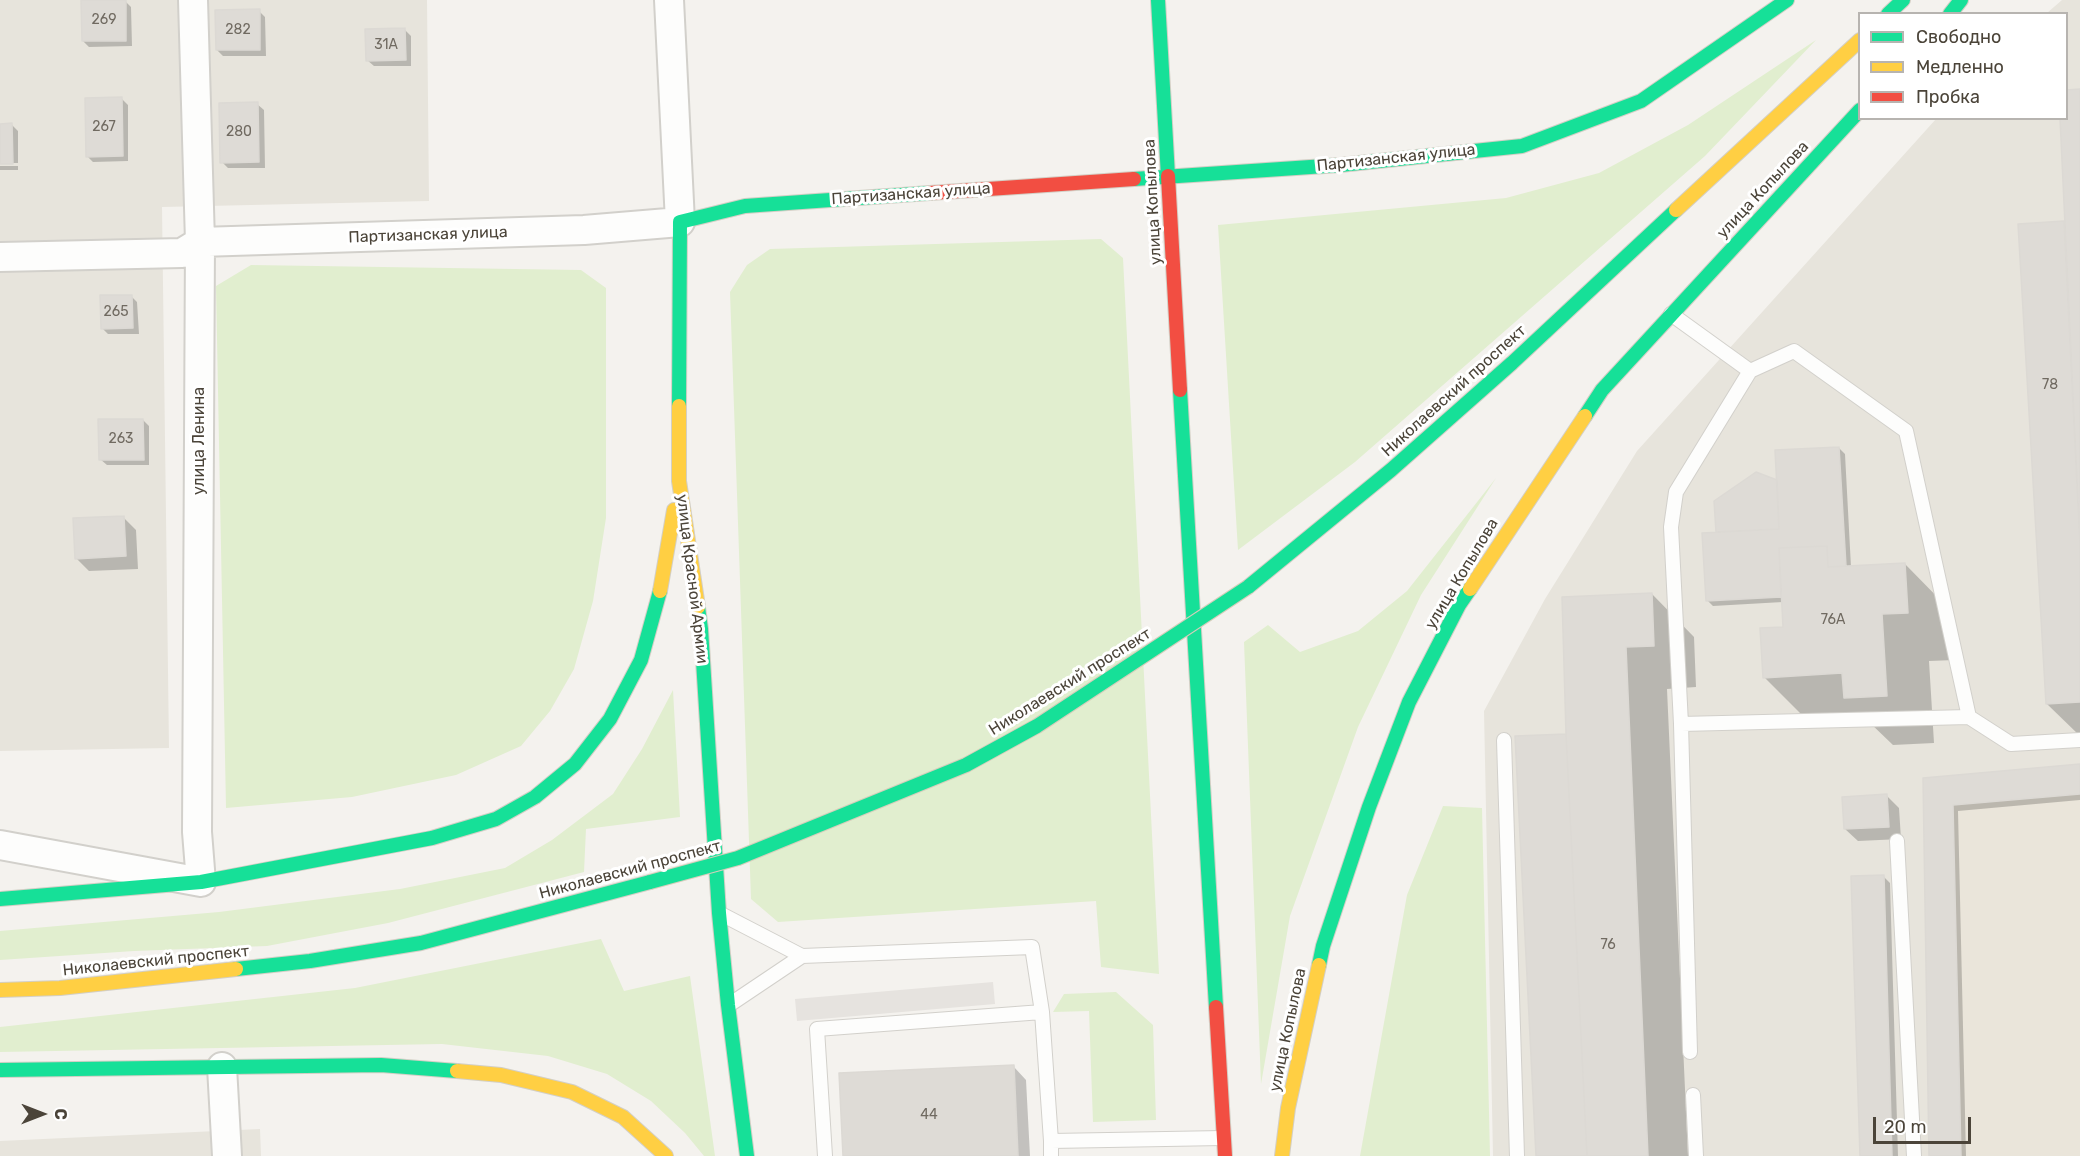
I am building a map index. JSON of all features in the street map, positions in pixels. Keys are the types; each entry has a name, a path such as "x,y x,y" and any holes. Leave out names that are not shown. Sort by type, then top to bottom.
{"main road":[{"name":"улица Копылова","path":"1158,0 1225,1156"},
{"name":"Партизанская улица","path":"680,222 745,206 1340,165 1522,146 1641,101 1787,0"},
{"path":"1890,12 1903,0"},
{"path":"1952,12 1961,0"},
{"name":"Николаевский проспект","path":"0,990 60,988 310,961 421,944 738,858 966,765 1037,726 1248,587 1391,470 1512,363 1858,42"},
{"name":"улица Копылова","path":"1282,1156 1288,1108 1323,946 1369,807 1409,702 1459,605 1602,390 1858,112"},
{"name":"улица Красной Армии","path":"680,222 679,481 701,629 719,913 747,1156"},
{"path":"0,898 201,882 432,838 496,819 543,790 575,764 610,718 641,660 659,600 679,481"},
{"path":"0,1070 381,1065 501,1075 572,1092 623,1117 666,1156"}],"street":[{"name":"улица Ленина","path":"193,0 200,242 197,832 201,882"},
{"name":"улица Красной Армии","path":"669,0 680,222"},
{"name":"Партизанская улица","path":"0,257 182,253 200,242 584,230 680,222"},
{"path":"0,845 201,882"},
{"path":"222,1067 227,1156"}],"lane":[{"path":"1671,314 1750,371"},
{"path":"1690,1052 1681,724 1671,526 1676,492 1750,371 1794,351 1906,431 1969,717"},
{"path":"1681,724 1969,717 2011,744 2080,740"},
{"path":"1504,740 1517,1156"},
{"path":"1898,841 1914,1156"},
{"path":"719,913 802,956 1032,947 1042,1012 1051,1156"},
{"path":"728,1005 802,956"},
{"path":"825,1156 817,1029 1042,1012"},
{"path":"1693,1095 1696,1156"},
{"path":"1051,1141 1223,1138"}],"shaded area":[{"path":"0,0 427,0 429,201 162,207 169,748 0,751"},
{"path":"2062,0 2080,0 2080,1156 1493,1156 1484,711 1545,599 1637,451 1935,120 2068,120 2068,12 2048,12"},
{"path":"2080,794 2080,1156 1961,1156 1953,805"},
{"path":"993,982 995,1004 797,1021 795,999"},
{"path":"260,1129 261,1156 0,1156 0,1141"}],"green space":[{"path":"1816,40 1705,156 1355,462 1238,550 1218,225 1506,198 1599,173 1688,125"},
{"path":"1101,239 1123,258 1159,974 1101,967 1096,901 778,922 751,899 730,292 747,265 770,249"},
{"path":"251,265 581,270 606,288 606,518 593,601 574,669 550,711 521,746 456,775 352,797 226,808 216,286"},
{"path":"1496,478 1421,595 1358,727 1290,916 1261,1084 1244,642 1268,625 1300,652 1358,631 1407,591"},
{"path":"673,690 680,817 586,829 584,872 388,923 267,946 134,951 0,960 0,931 219,912 400,889 505,868 552,840 613,794 642,749"},
{"path":"1443,806 1482,808 1490,1156 1360,1156 1407,895"},
{"path":"601,939 624,991 690,976 715,1156 704,1156 685,1133 651,1101 607,1074 548,1056 442,1044 0,1052 0,1027 355,988"},
{"path":"1116,992 1153,1025 1156,1120 1093,1122 1089,1011 1053,1012 1064,994"}],"building":[{"path":"81,0 126,0 126,41 82,41"},
{"path":"260,9 260,50 216,50 215,10"},
{"path":"405,28 406,60 366,61 365,29"},
{"path":"2080,89 2080,545 2060,120 2068,120 2068,90"},
{"path":"122,97 123,156 86,157 85,98"},
{"path":"258,102 259,162 220,163 219,103"},
{"path":"12,123 13,164 0,164 0,124"},
{"path":"2064,221 2080,545 2080,702 2046,704 2018,224"},
{"path":"100,295 132,295 133,328 101,329"},
{"path":"98,419 143,419 144,460 99,460"},
{"path":"1839,447 1846,566 1828,567 1827,546 1779,548 1781,597 1706,601 1702,533 1779,529 1775,450"},
{"path":"1756,472 1777,480 1779,529 1716,532 1714,501"},
{"path":"124,516 126,556 75,559 73,518"},
{"path":"1827,546 1828,567 1905,563 1908,613 1882,614 1887,696 1844,698 1842,673 1763,678 1760,628 1783,627 1779,548"},
{"path":"1652,593 1654,646 1626,647 1648,1156 1587,1156 1566,734 1562,597"},
{"path":"1566,734 1587,1156 1536,1156 1515,736"},
{"path":"2080,764 2080,794 1953,805 1961,1156 1929,1156 1923,778"},
{"path":"1887,794 1889,827 1844,829 1842,797"},
{"path":"1884,875 1892,1156 1860,1156 1851,876"},
{"path":"1014,1065 1018,1156 843,1156 839,1073"}],"traffic: fast":[{"path":"1158,0 1168,176"},
{"path":"1134,179 1340,165 1522,146 1641,101 1787,0"},
{"path":"1890,12 1903,0"},
{"path":"1952,12 1961,0"},
{"path":"1585,416 1602,390 1858,112"},
{"path":"679,406 680,222 745,206 930,193"},
{"path":"1248,587 1391,470 1512,363 1676,210"},
{"path":"1180,390 1216,1007"},
{"path":"650,882 738,858 966,765 1037,726 1248,587"},
{"path":"1319,965 1323,946 1369,807 1409,702 1459,605 1470,589"},
{"path":"0,899 201,882 432,838 496,819 535,797 575,764 610,719 641,660 660,591"},
{"path":"698,607 719,913 747,1156"},
{"path":"236,969 310,961 421,943 650,882"},
{"path":"0,1070 381,1065 457,1071"}],"traffic: slow":[{"path":"1676,210 1858,42"},
{"path":"679,406 679,481 698,607"},
{"path":"1470,589 1585,416"},
{"path":"660,591 674,510"},
{"path":"1282,1156 1288,1108 1319,965"},
{"path":"0,990 60,988 236,969"},
{"path":"457,1071 501,1075 572,1092 623,1117 666,1156"}],"traffic: jam":[{"path":"1168,176 1180,390"},
{"path":"930,193 1134,179"},
{"path":"1216,1007 1225,1156"}]}
